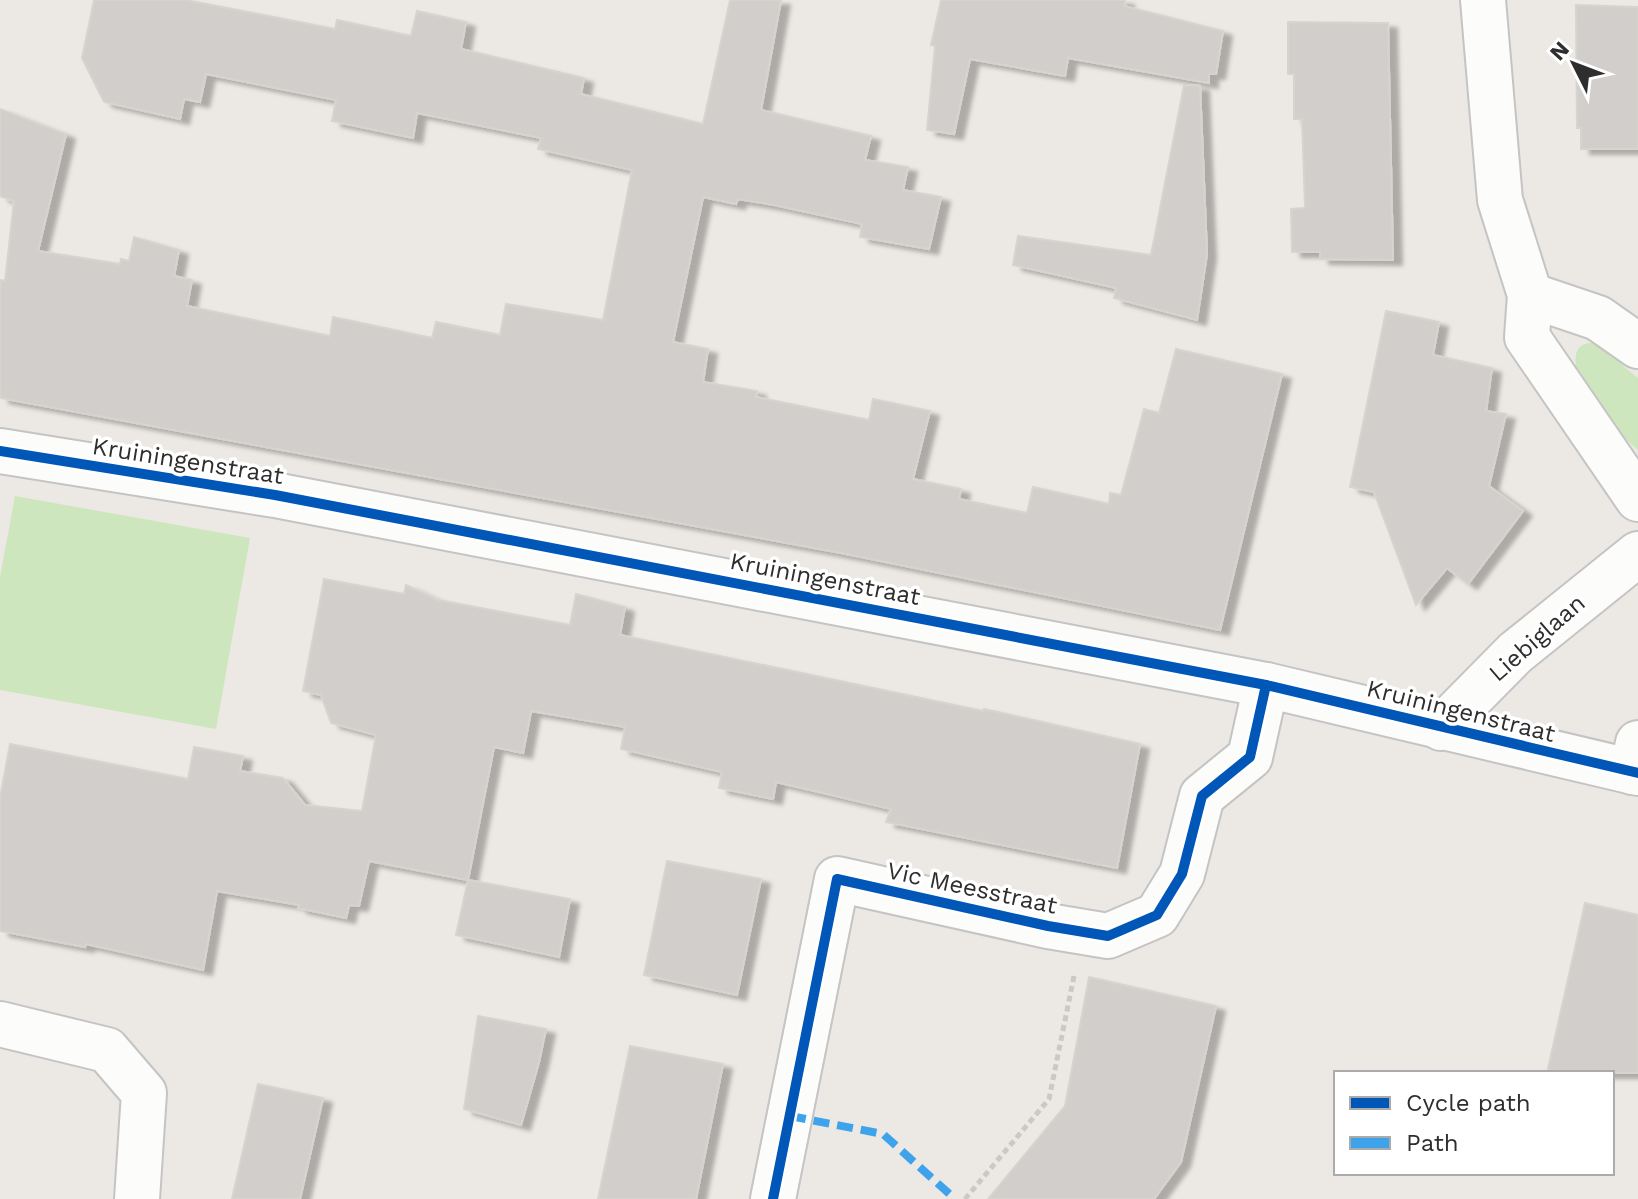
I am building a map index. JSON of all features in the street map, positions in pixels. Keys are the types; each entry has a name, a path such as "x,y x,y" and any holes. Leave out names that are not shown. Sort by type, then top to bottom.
{"street":[{"path":"1483,0 1500,200 1530,295 1527,337 1638,499"},
{"path":"1530,295 1598,318 1638,346"},
{"name":"Kruiningenstraat","path":"0,451 275,495 1266,685 1441,728 1636,763"},
{"name":"Liebiglaan","path":"1441,728 1515,653 1638,554"},
{"name":"Vic Meesstraat","path":"773,1199 837,879 1108,936 1157,915 1182,874 1202,796 1250,757 1266,685"},
{"path":"0,1024 107,1050 144,1093 137,1199"}],"path":[{"path":"965,1199 1049,1099 1083,932"}],"green space":[{"path":"1598,336 1626,356 1623,366 1638,378 1638,450 1614,429 1593,393 1581,398 1568,370 1576,364 1578,349 1592,343"},
{"path":"15,496 250,538 216,729 0,690 0,577"}],"building":[{"path":"94,0 186,0 335,29 337,20 411,36 417,11 466,22 461,49 584,78 581,94 703,124 730,0 781,0 761,110 871,136 865,160 908,167 903,190 941,197 929,249 860,237 862,224 774,205 738,199 736,204 703,197 673,342 708,349 703,382 757,391 756,397 869,420 873,399 930,411 913,479 961,489 959,499 1027,513 1033,487 1109,504 1110,493 1121,495 1144,409 1159,413 1176,349 1282,374 1220,630 841,553 0,398 0,280 5,281 14,201 0,196 0,109 66,134 38,251 120,264 121,259 129,261 134,237 179,250 174,276 192,280 187,306 330,336 333,317 432,338 436,322 500,335 506,304 603,320 632,170 538,149 541,138 417,113 413,138 332,121 336,100 206,74 200,102 184,99 180,119 104,102 82,58"},
{"path":"941,0 1125,0 1124,6 1223,31 1216,74 1209,74 1209,83 1068,58 1065,76 970,59 954,134 927,130 935,46 931,45"},
{"path":"1576,5 1638,7 1638,149 1581,149 1581,128 1577,128"},
{"path":"1288,22 1388,23 1393,260 1320,259 1320,252 1292,252 1291,209 1305,208 1302,119 1294,119 1294,74 1288,74"},
{"path":"1184,85 1200,86 1207,254 1197,320 1114,298 1116,288 1013,265 1018,236 1151,255"},
{"path":"1386,311 1439,322 1433,355 1492,368 1486,411 1506,414 1489,486 1523,511 1468,584 1447,568 1416,605 1374,492 1350,487"},
{"path":"324,579 404,594 406,585 438,600 570,625 576,594 625,607 620,635 1140,744 1117,868 886,822 891,809 776,782 773,799 719,788 722,772 621,749 625,727 531,711 523,753 494,747 468,880 369,861 359,906 349,905 346,918 298,908 299,905 217,891 203,970 86,944 85,947 0,931 0,798 10,744 188,779 194,747 243,756 240,771 283,778 305,805 362,811 376,735 331,723 321,695 303,691"},
{"path":"667,861 761,879 737,995 644,975"},
{"path":"468,880 570,899 559,957 456,935"},
{"path":"1585,903 1638,915 1638,1073 1547,1071"},
{"path":"1089,977 1216,1006 1181,1162 1154,1199 988,1199 1065,1106"},
{"path":"478,1016 546,1029 521,1125 464,1109"},
{"path":"630,1046 723,1064 696,1199 598,1199"},
{"path":"258,1084 323,1098 300,1199 232,1199"}],"marked path":[{"path":"790,1116 883,1134 955,1199"}],"cycle path":[{"path":"0,451 275,495 1266,685 1638,773"},
{"path":"773,1199 837,879 1048,926 1108,936 1157,915 1182,874 1202,796 1250,757 1266,685"}]}
